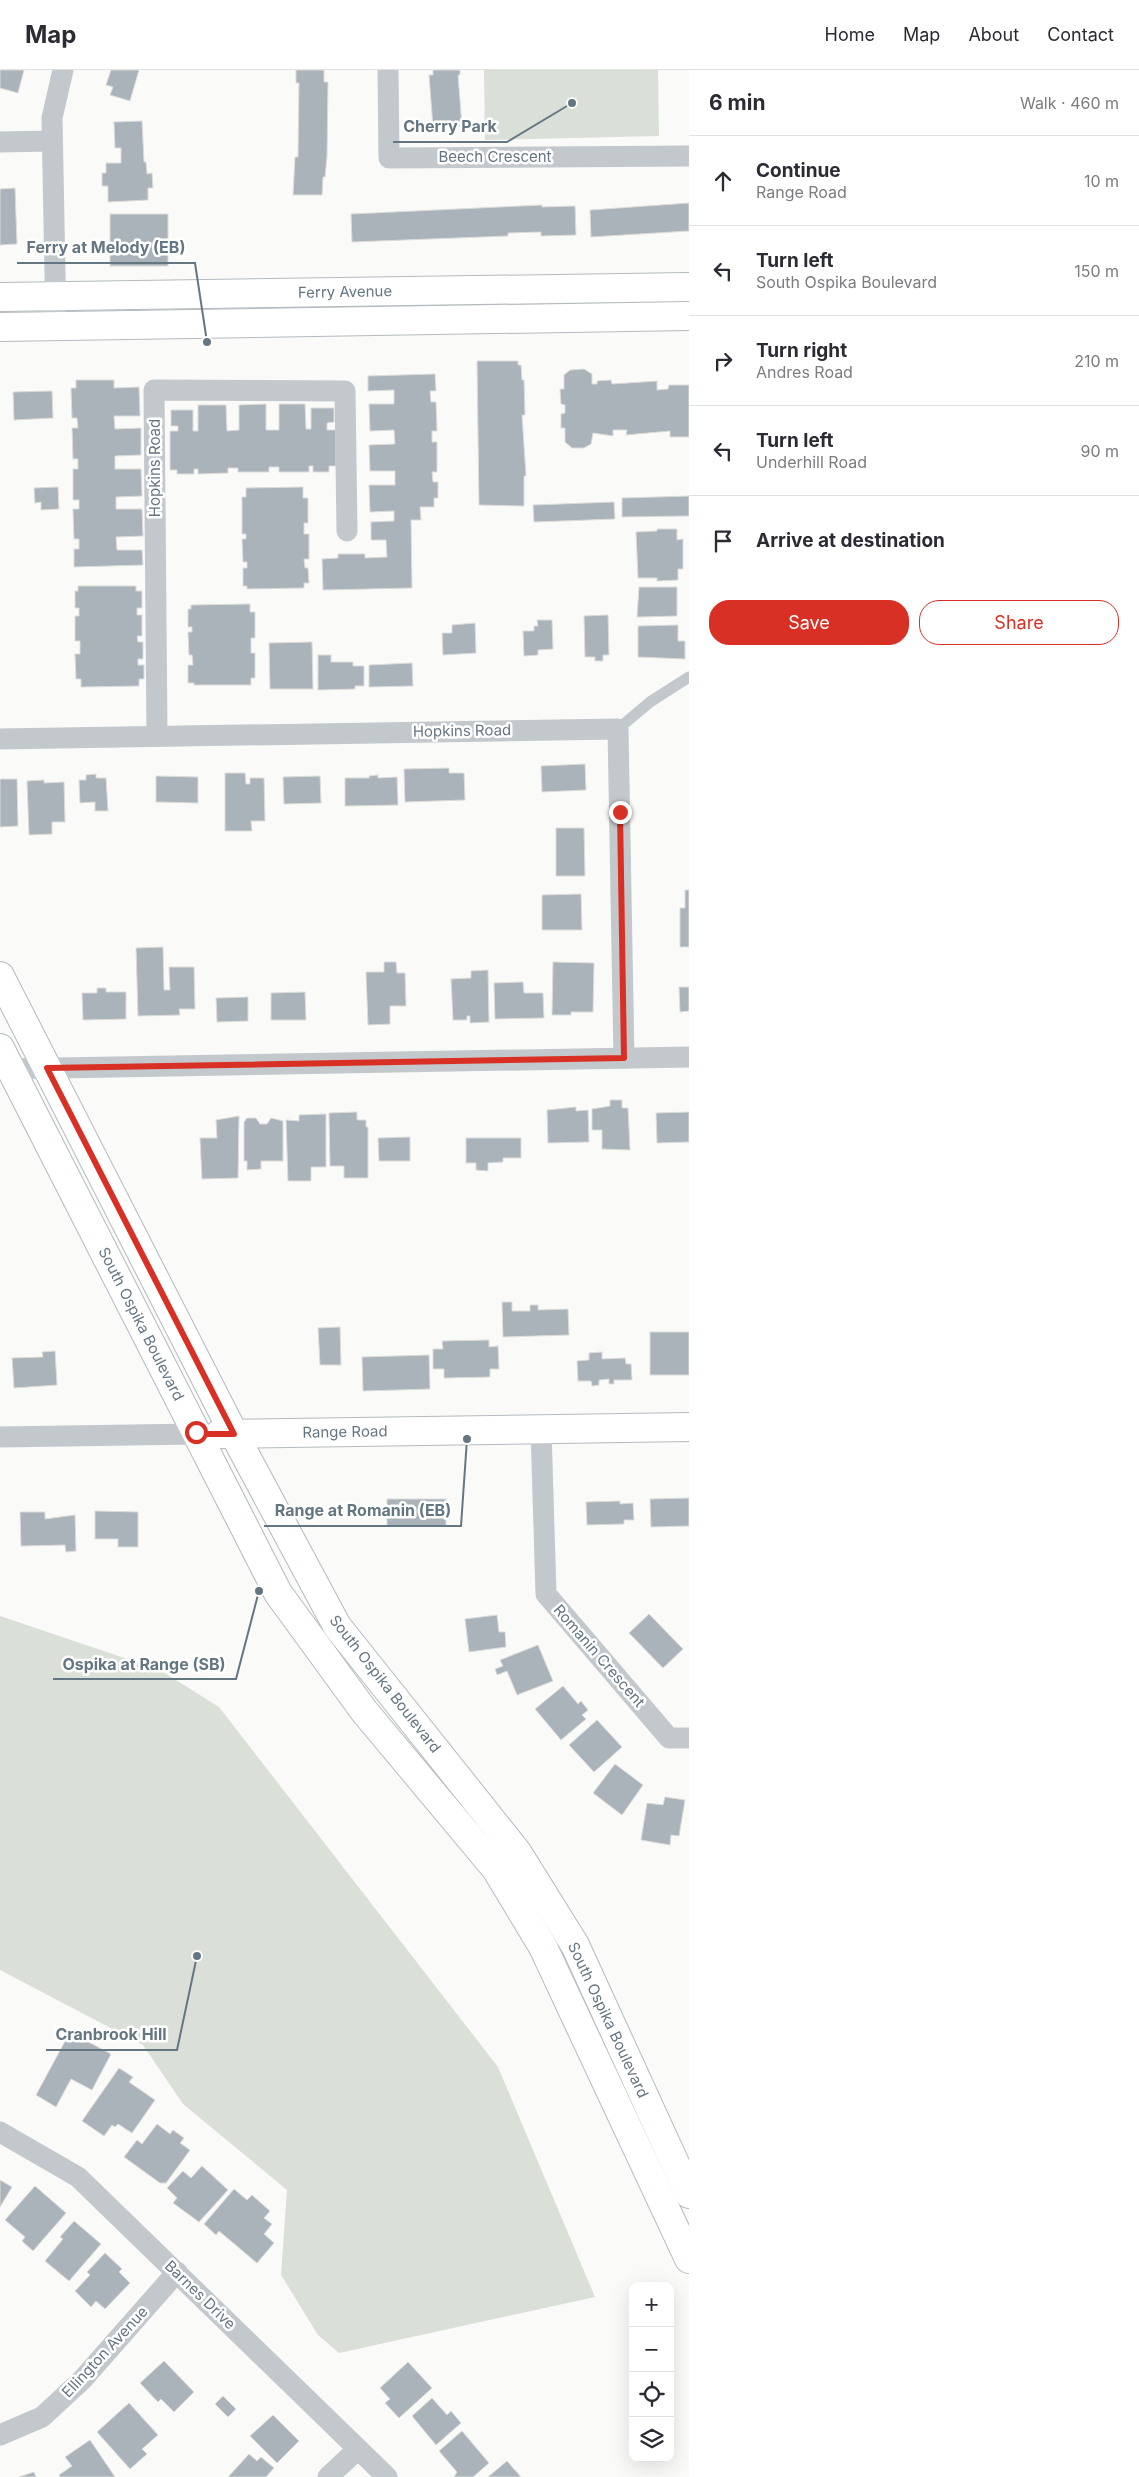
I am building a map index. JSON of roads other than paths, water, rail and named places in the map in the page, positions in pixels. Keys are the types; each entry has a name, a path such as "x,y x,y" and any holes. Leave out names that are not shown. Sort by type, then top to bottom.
{"main road":[{"name":"Ferry Avenue","path":"0,297 689,287"},
{"name":"Ferry Avenue","path":"0,327 689,316"},
{"name":"South Ospika Boulevard","path":"0,976 234,1434 337,1626 517,1852 575,1945 689,2194"},
{"name":"South Ospika Boulevard","path":"3,1062 278,1593 364,1711 496,1870 543,1947 689,2259"},
{"name":"Range Road","path":"197,1434 689,1427"}],"street":[{"path":"56,326 52,118 63,70"},
{"name":"Beech Crescent","path":"388,70 389,158 689,156"},
{"path":"0,142 52,141"},
{"name":"Hopkins Road","path":"157,736 154,390 345,390 347,531"},
{"path":"618,729 624,1058"},
{"name":"Hopkins Road","path":"0,738 618,729"},
{"path":"3,1062 47,1068 689,1057"},
{"name":"Romanin Crescent","path":"540,1429 546,1594 670,1738 689,1738"},
{"name":"Range Road","path":"0,1437 197,1434"},
{"name":"Barnes Drive","path":"0,2132 78,2177 387,2477"},
{"name":"Ellington Avenue","path":"0,2435 42,2417 82,2380 176,2272"},
{"path":"328,2477 358,2449"}],"lane":[{"path":"618,729 650,702 689,677"}],"place":[{"name":"Cherry Park","path":"572,103"},
{"name":"Ferry at Melody (EB)","path":"207,342"},
{"name":"Range at Romanin (EB)","path":"467,1439"},
{"name":"Ospika at Range (SB)","path":"259,1591"},
{"name":"Cranbrook Hill","path":"197,1956"}]}
